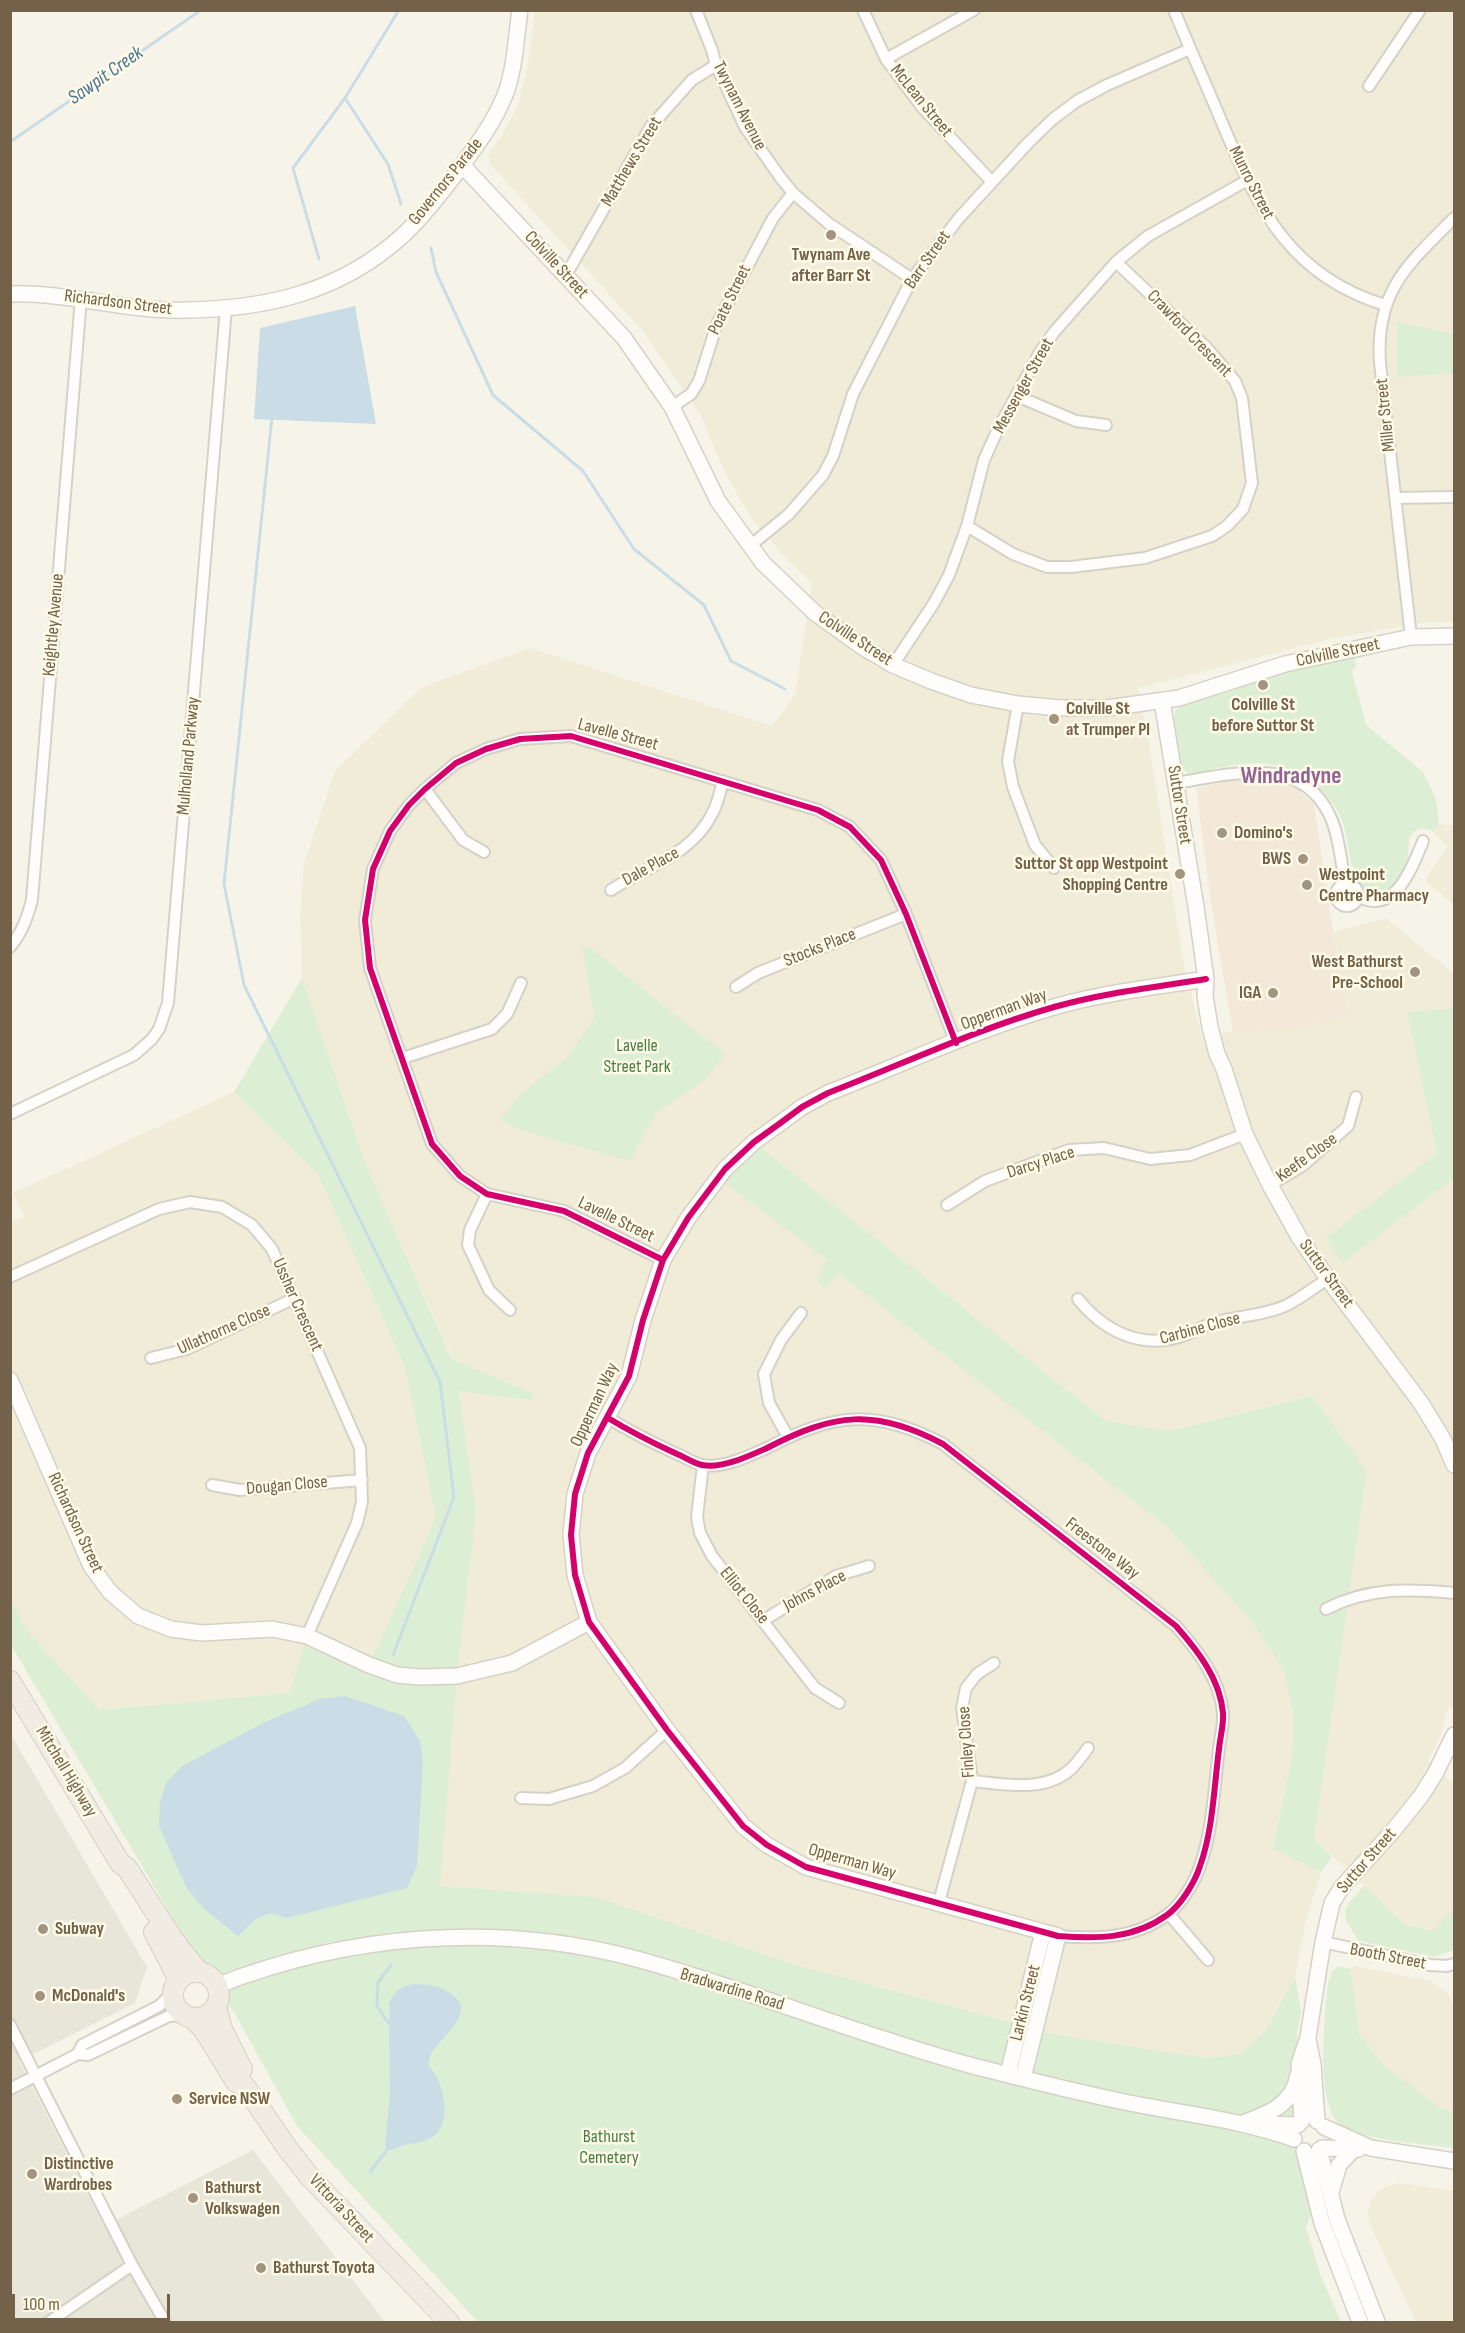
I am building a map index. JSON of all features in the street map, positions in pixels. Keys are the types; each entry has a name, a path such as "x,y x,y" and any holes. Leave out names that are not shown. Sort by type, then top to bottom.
{"highway":[{"name":"Mitchell Highway","path":"10,1681 120,1863 122,1877 162,1946 176,1986"},
{"name":"Mitchell Highway","path":"120,1863 127,1868 183,1955 199,1972"},
{"path":"199,1972 212,1979 216,1986 218,2000 216,2006 205,2016 188,2016 175,2005 176,1986 191,1973 199,1972"},
{"name":"Vittoria Street","path":"216,2006 222,2029 246,2076 244,2085"},
{"name":"Vittoria Street","path":"188,2016 204,2030 236,2082 244,2085 309,2176 450,2322"}],"street":[{"name":"Governors Parade","path":"226,308 267,304 329,284 379,255 402,237 430,208 462,165 487,130 506,94 520,10"},
{"name":"Twynam Avenue","path":"696,10 716,65 745,127 763,155 793,193 846,236 912,279"},
{"name":"McLean Street","path":"863,10 886,59 922,107 992,182"},
{"path":"886,59 974,10"},
{"name":"Munro Street","path":"1174,10 1246,181 1270,223 1306,261 1339,287 1358,297 1385,304"},
{"path":"1369,86 1420,10"},
{"name":"Barr Street","path":"750,546 789,514 822,475 833,456 853,394 912,279 940,240 1045,127 1077,101 1107,85 1190,49"},
{"name":"Matthews Street","path":"566,275 651,126 692,80 716,65"},
{"name":"Colville Street","path":"462,165 624,338 672,407 718,501 750,546 778,579 815,613 861,646 893,665 970,695 1018,704 1060,708 1107,708 1162,701 1204,692 1285,664 1411,637 1455,636"},
{"name":"Messenger Street","path":"893,665 944,584 967,526 984,460 998,429 1045,345 1116,262 1148,236 1246,181"},
{"name":"Poate Street","path":"672,407 691,394 699,381 717,324 773,218 793,193"},
{"name":"Miller Street","path":"1411,637 1379,348 1381,321 1385,304 1401,275 1414,258 1455,218"},
{"name":"Crawford Crescent","path":"967,526 1013,554 1047,567 1071,567 1145,558 1212,536 1227,526 1243,509 1252,483 1242,398 1235,381 1206,347 1116,262"},
{"name":"Richardson Street","path":"10,294 40,293 159,310 226,308"},
{"name":"Keightley Avenue","path":"10,947 23,928 32,900 81,298"},
{"name":"Mulholland Parkway","path":"10,1114 134,1055 152,1039 164,1017 168,1003 226,308"},
{"path":"1017,396 1076,421 1106,425"},
{"path":"1395,498 1455,498"},
{"name":"Suttor Street","path":"1162,701 1206,979 1205,996 1210,1027 1216,1054 1224,1069 1245,1134 1299,1237 1421,1403 1443,1439 1455,1465"},
{"path":"1018,704 1008,761 1013,787 1035,845 1054,868"},
{"name":"Lavelle Street","path":"663,1260 564,1211 487,1194 460,1176 432,1144 370,968 365,920 373,869 390,831 425,789 456,764 486,749 520,739 571,736 818,810 850,827 881,860 906,914 956,1043"},
{"path":"1176,783 1238,772 1265,772 1280,774 1305,786 1316,795 1330,816 1346,884"},
{"name":"Dale Place","path":"611,890 632,876 669,859 690,844 713,813 723,781"},
{"path":"425,789 463,840 484,852"},
{"path":"1359,897 1373,901 1380,900 1402,884 1423,841"},
{"path":"1346,884 1356,887 1359,897 1353,905 1345,906 1339,903 1336,896 1338,889 1346,884"},
{"name":"Stocks Place","path":"736,987 758,973 906,914"},
{"name":"Opperman Way","path":"1051,1934 806,1867 767,1845 743,1826 667,1730 589,1622 575,1575 571,1534 574,1494 588,1453 629,1376 643,1320 663,1260 688,1218 725,1169 754,1142 802,1107 828,1093 1055,1007 1111,994 1206,979"},
{"path":"403,1058 492,1029 507,1014 521,983"},
{"name":"Keefe Close","path":"1270,1185 1302,1166 1348,1126 1356,1097"},
{"name":"Darcy Place","path":"946,1205 985,1181 1069,1150 1104,1148 1150,1159 1190,1155 1245,1134"},
{"path":"487,1194 470,1230 468,1245 489,1290 510,1310"},
{"name":"Ussher Crescent","path":"10,1277 159,1209 190,1202 222,1207 252,1225 272,1249 360,1448 362,1502 357,1523 307,1636"},
{"name":"Carbine Close","path":"1078,1299 1092,1316 1126,1337 1153,1342 1179,1337 1214,1323 1285,1306 1328,1279"},
{"name":"Ullathorne Close","path":"151,1358 187,1349 295,1298"},
{"path":"788,1437 769,1402 764,1374 781,1340 801,1313"},
{"name":"Richardson Street","path":"10,1380 91,1566 110,1592 138,1616 171,1629 202,1633 272,1629 307,1636 369,1665 397,1675 448,1676 512,1663 589,1622"},
{"name":"Freestone Way","path":"608,1418 638,1436 703,1465 739,1462 788,1437 824,1423 856,1419 895,1423 921,1432 943,1444 1167,1619 1196,1649 1213,1678 1223,1713 1208,1832 1200,1867 1186,1893 1169,1914 1136,1932 1094,1938 1051,1934"},
{"name":"Elliot Close","path":"703,1465 698,1516 700,1533 712,1557 764,1620 815,1688 839,1703"},
{"name":"Dougan Close","path":"212,1485 240,1490 362,1480"},
{"name":"Johns Place","path":"764,1620 836,1576 869,1566"},
{"path":"1326,1609 1347,1598 1364,1593 1421,1590 1455,1593"},
{"name":"Finley Close","path":"939,1902 972,1781 962,1708 966,1688 977,1674 994,1663"},
{"path":"521,1798 549,1799 593,1786 625,1768 667,1730"},
{"name":"Suttor Street","path":"1307,2127 1299,2064 1308,2037 1323,1942 1332,1903 1342,1887 1393,1831 1421,1796 1455,1735"},
{"path":"972,1781 1030,1786 1056,1780 1071,1769 1088,1748"},
{"path":"1169,1914 1208,1960"},
{"name":"Larkin Street","path":"1016,2076 1051,1934"},
{"name":"Bradwardine Road","path":"216,1986 289,1960 385,1943 468,1937 553,1942 633,1959 969,2065 1126,2102 1243,2123 1307,2127 1371,2148 1455,2161"},
{"name":"Booth Street","path":"1323,1942 1430,1965 1455,1964"},
{"path":"78,2054 82,2045 159,2006 176,1986"},
{"path":"10,2089 78,2054 88,2055 169,2016 188,2016"},
{"path":"10,2025 132,2265 165,2322"},
{"name":"Suttor Street","path":"1307,2127 1313,2064 1308,2037"},
{"path":"1243,2123 1268,2115 1281,2106 1296,2085 1299,2064"},
{"path":"1307,2127 1327,2138 1315,2150 1296,2145 1307,2127"},
{"name":"Bradwardine Road","path":"1315,2150 1371,2148"},
{"path":"1315,2150 1347,2248 1377,2322"},
{"path":"1315,2150 1322,2223 1360,2322"},
{"path":"1330,2198 1339,2165 1353,2150"},
{"path":"49,2322 132,2265"}],"shaded area":[{"path":"535,11 1454,11 1454,622 1428,622 1334,638 1138,688 1147,731 1183,961 1202,1037 1233,1031 1298,1027 1349,1017 1334,932 1386,918 1454,974 1454,1008 1407,1012 1437,1153 1325,1238 1343,1263 1454,1178 1454,1708 1448,1707 1440,1737 1428,1760 1454,1784 1454,1908 1433,1931 1406,1925 1314,1839 1367,1471 1312,1396 1170,1431 1106,1421 754,1142 718,1178 828,1260 816,1281 839,1274 1168,1528 1254,1625 1284,1671 1294,1716 1291,1762 1273,1848 1321,1872 1305,1924 1295,1978 1264,2030 1239,2054 1206,2058 1035,2031 1021,2025 790,1963 596,1897 440,1886 457,1676 476,1510 459,1390 531,1400 534,1394 452,1358 365,1162 302,978 300,915 304,864 335,771 422,687 530,648 772,726 795,695 812,583 780,552 753,520 727,477 700,414 642,330 490,164 488,155 503,134 518,105 527,69"},
{"path":"355,306 376,424 254,419 260,328"},
{"path":"1251,777 1275,780 1298,789 1314,805 1349,1017 1298,1027 1233,1031 1213,916 1196,788"},
{"path":"1439,824 1454,826 1454,905 1425,880 1448,846 1433,831"},
{"path":"234,1092 318,1175 405,1367 436,1517 369,1665 290,1693 99,1710 25,1628 10,1596 10,1223 25,1217 13,1193"},
{"path":"345,1696 404,1716 420,1741 423,1761 417,1866 407,1888 287,1918 270,1913 256,1919 238,1936 203,1908 186,1887 159,1826 160,1802 166,1783 182,1766 267,1721 320,1699"},
{"path":"10,1733 147,1967 135,2003 19,2061 104,2226 253,2150 385,2322 11,2322"},
{"path":"1355,1966 1431,1981 1449,1996 1454,2007 1454,2113 1440,2109 1385,2066 1359,2034 1351,1969"},
{"path":"413,1984 444,1989 459,2002 461,2009 455,2024 432,2052 428,2065 438,2080 444,2099 444,2119 433,2137 387,2150 385,2145 390,2093 389,2003 398,1990"},
{"path":"1401,2183 1454,2191 1454,2322 1416,2322 1369,2223 1368,2212 1371,2201 1378,2192 1386,2186"}],"green space":[{"path":"1397,322 1454,334 1454,373 1397,377"},
{"path":"1355,656 1356,666 1352,672 1366,725 1423,772 1436,799 1439,824 1433,831 1422,828 1413,833 1409,840 1405,872 1393,888 1376,897 1367,891 1355,874 1342,820 1332,802 1318,787 1301,775 1282,767 1256,763 1187,773 1181,767 1174,719 1175,711 1183,704 1280,674"},
{"name":"Lavelle Street Park","path":"587,945 725,1054 704,1081 656,1113 630,1161 524,1131 500,1120 521,1094 567,1057 595,1017 582,949"},
{"name":"Bathurst Cemetery","path":"302,978 365,1162 451,1358 534,1394 532,1400 459,1391 476,1510 457,1676 440,1886 596,1897 790,1963 1021,2025 1008,2074 1023,2078 1035,2031 1206,2058 1239,2054 1265,2030 1295,1978 1301,2011 1297,2033 1299,2064 1296,2145 1300,2149 1316,2202 1306,2227 1321,2276 1341,2322 478,2322 297,2126 235,2014 197,1959 11,1645 10,1596 25,1628 99,1710 290,1693 307,1636 369,1665 436,1517 405,1367 318,1175 234,1092"},
{"path":"1454,1008 1454,1178 1343,1263 1325,1238 1437,1153 1407,1012"},
{"path":"754,1142 1106,1421 1170,1431 1312,1396 1367,1471 1314,1839 1332,1857 1321,1872 1273,1849 1291,1762 1294,1716 1284,1671 1254,1625 1168,1528 839,1274 826,1289 816,1280 827,1260 718,1178"},
{"path":"1364,1886 1406,1925 1433,1931 1454,1908 1454,1950 1434,1957 1359,1941 1345,1917 1345,1912 1350,1901"},
{"path":"1338,1966 1351,1969 1359,2034 1385,2066 1440,2108 1454,2113 1454,2148 1366,2135 1342,2126 1333,2116 1324,2081 1323,2059 1328,1983 1332,1972"}],"waterway":[{"name":"Sawpit Creek","path":"10,142 201,10"},
{"path":"319,259 293,168 345,98 399,10"},
{"path":"345,98 388,164 401,204"},
{"path":"431,248 436,272 493,395 583,471 634,549 704,605 731,661 785,689"},
{"path":"272,417 224,884 244,985 440,1382 454,1497 393,1655"},
{"path":"391,1965 378,1982 377,2006 393,2030"},
{"path":"370,2172 389,2147"}],"cycle path":[{"path":"663,1260 564,1211 487,1194 460,1176 432,1144 370,968 365,920 373,869 390,831 409,805 456,763 486,749 520,739 571,736 818,810 850,827 881,860 906,914 956,1043"},
{"path":"608,1418 692,1461 710,1466 735,1461 791,1436 834,1422 855,1419 875,1420 919,1432 943,1444 1176,1626 1200,1656 1213,1677 1221,1701 1223,1717 1208,1838 1198,1872 1191,1886 1167,1915 1142,1929 1115,1936 1058,1936 806,1867 767,1845 743,1826 667,1730 589,1622 575,1575 571,1535 575,1494 588,1453 629,1376 643,1320 663,1260 688,1218 725,1169 754,1142 802,1107 828,1093 997,1026 1054,1007 1091,998 1206,979"}],"place":[{"name":"Twynam Ave after Barr St","path":"831,235"},
{"name":"Colville St before Suttor St","path":"1263,685"},
{"name":"Colville St at Trumper Pl","path":"1054,719"},
{"name":"Domino's","path":"1222,833"},
{"name":"BWS","path":"1303,859"},
{"name":"Suttor St opp Westpoint Shopping Centre","path":"1180,874"},
{"name":"Westpoint Centre Pharmacy","path":"1307,885"},
{"name":"West Bathurst Pre-School","path":"1415,972"},
{"name":"IGA","path":"1273,993"},
{"name":"Subway","path":"43,1929"},
{"name":"McDonald's","path":"40,1996"},
{"name":"Service NSW","path":"177,2099"},
{"name":"Distinctive Wardrobes","path":"32,2174"},
{"name":"Bathurst Volkswagen","path":"193,2198"},
{"name":"Bathurst Toyota","path":"261,2268"}],"district":[{"name":"Windradyne","path":"1291,777"}]}
